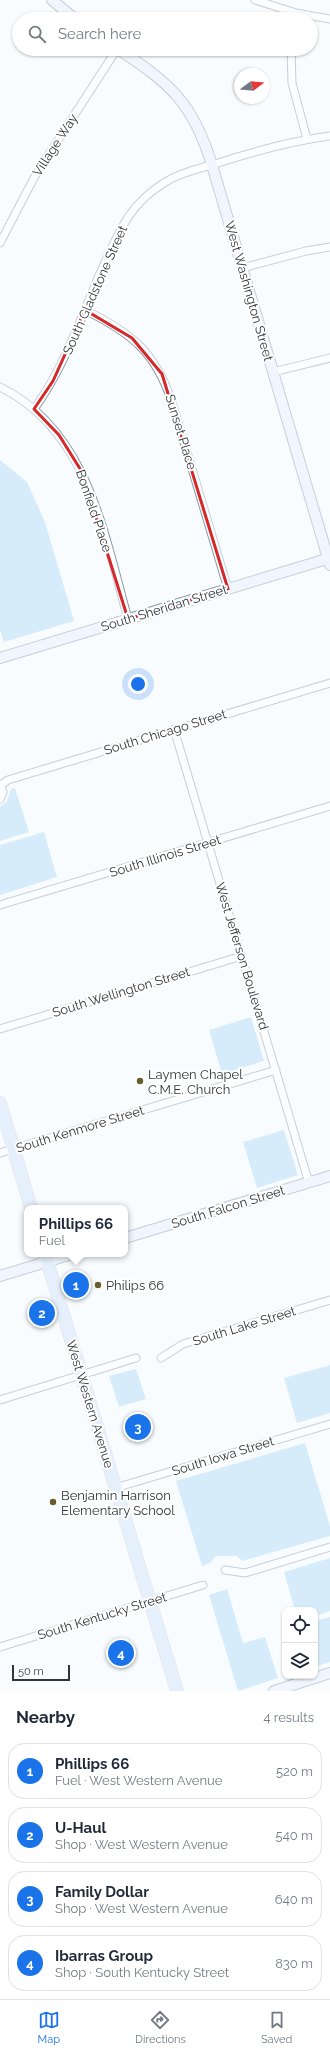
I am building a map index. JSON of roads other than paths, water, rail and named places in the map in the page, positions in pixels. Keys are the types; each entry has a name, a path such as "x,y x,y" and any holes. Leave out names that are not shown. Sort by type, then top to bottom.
{"main road":[{"path":"0,1103 30,1205"},
{"name":"West Western Avenue","path":"46,1258 177,1691"}],"street":[{"path":"52,0 67,12"},
{"path":"255,0 285,12"},
{"path":"318,18 330,19"},
{"name":"Village Way","path":"0,243 39,170 113,56"},
{"name":"West Washington Street","path":"129,56 153,72 178,95 199,126 212,164 329,561"},
{"path":"290,56 295,101 307,139"},
{"name":"South Gladstone Street","path":"34,409 53,381 115,240 134,210 145,198 170,180 188,172 264,148 330,136"},
{"path":"242,268 306,251 330,247"},
{"name":"Sunset Place","path":"85,310 121,329 132,338 153,361 162,374 172,402 228,589"},
{"path":"273,372 330,358"},
{"name":"Bonfield Place","path":"0,387 34,409 59,435 82,472 98,514 128,619"},
{"name":"South Sheridan Street","path":"0,658 228,589 329,561"},
{"name":"South Chicago Street","path":"0,799 3,792 0,784 8,780 330,683"},
{"name":"West Jefferson Boulevard","path":"174,729 309,1183"},
{"name":"South Illinois Street","path":"0,905 330,806"},
{"name":"South Wellington Street","path":"0,1029 242,956"},
{"name":"South Kenmore Street","path":"0,1153 276,1070"},
{"name":"South Falcon Street","path":"128,1237 330,1176"},
{"path":"0,1276 46,1258"},
{"name":"South Lake Street","path":"161,1358 183,1344 330,1300"},
{"path":"0,1400 136,1358"},
{"name":"South Iowa Street","path":"115,1488 330,1424"},
{"path":"225,1570 245,1572 330,1547"},
{"name":"South Kentucky Street","path":"0,1647 203,1585"},
{"path":"274,1691 330,1673"}],"place":[{"name":"Laymen Chapel C.M.E. Church","path":"140,1081"},
{"name":"Phillips 66","path":"76,1285"},
{"name":"Philips 66","path":"98,1285"},
{"name":"U-Haul","path":"42,1313"},
{"name":"Family Dollar","path":"138,1427"},
{"name":"Benjamin Harrison Elementary School","path":"53,1502"},
{"name":"Ibarras Group","path":"121,1653"}]}
